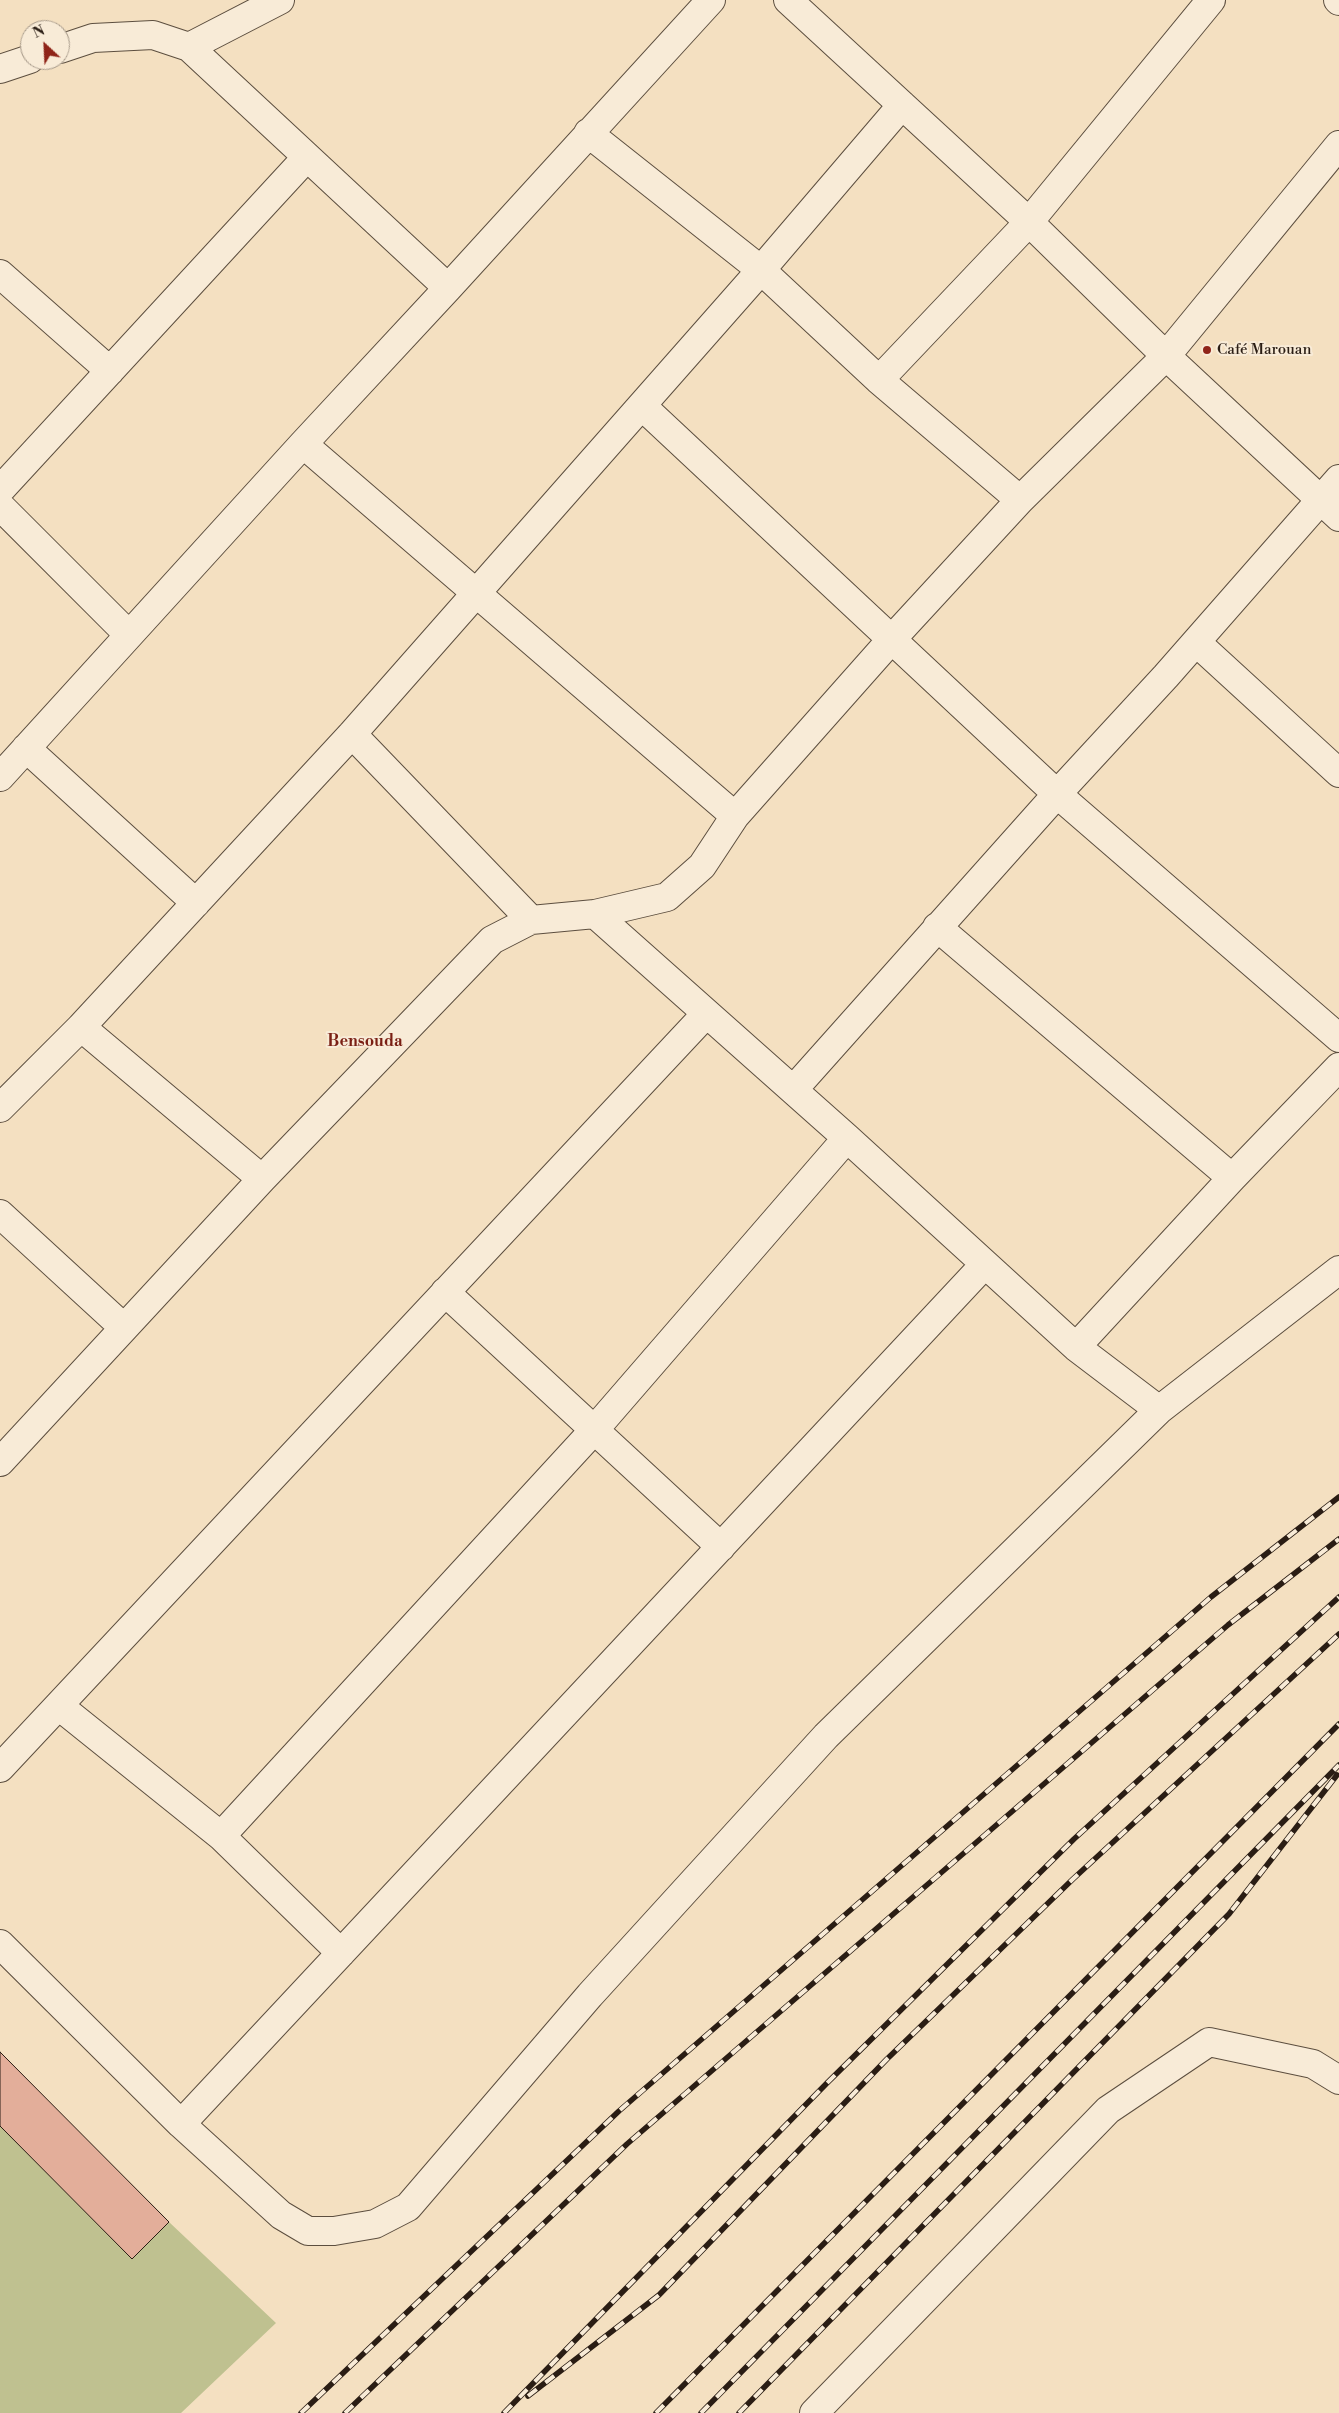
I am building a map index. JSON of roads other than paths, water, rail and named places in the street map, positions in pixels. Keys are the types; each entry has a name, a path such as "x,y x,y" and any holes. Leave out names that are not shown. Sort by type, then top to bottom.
{"street":[{"path":"189,47 280,0"},
{"path":"788,0 1029,222 1166,356 1330,508"},
{"path":"880,380 1029,222 1211,0"},
{"path":"0,777 302,444 448,288 702,3"},
{"path":"70,46 93,38 153,35 189,47 448,288"},
{"path":"0,69 20,62"},
{"path":"0,1108 81,1027 352,734 761,270 902,105"},
{"path":"588,133 761,270 880,380 1020,500"},
{"path":"0,1462 262,1179 492,940 531,920 596,914 668,897 702,866 735,816 892,640 1020,500 1166,356 1339,145"},
{"path":"0,490 307,157"},
{"path":"0,274 110,371"},
{"path":"642,406 1057,794 1339,1038"},
{"path":"302,444 735,816"},
{"path":"793,1090 937,927 1196,642 1330,508 1339,479"},
{"path":"0,506 129,635"},
{"path":"1196,642 1339,773"},
{"path":"352,734 531,920"},
{"path":"26,748 196,903"},
{"path":"596,914 706,1014 848,1138 1076,1347 1159,1410"},
{"path":"937,927 1232,1178"},
{"path":"0,1768 706,1014"},
{"path":"81,1027 262,1179"},
{"path":"1076,1347 1232,1178 1339,1067"},
{"path":"221,1836 595,1430 848,1138"},
{"path":"0,1214 123,1328"},
{"path":"181,2124 985,1264"},
{"path":"0,1944 181,2124 281,2215 308,2231 334,2231 375,2224 408,2207 590,1995 826,1736 1159,1410 1339,1270"},
{"path":"445,1292 720,1547"},
{"path":"59,1706 221,1836 342,1953"},
{"path":"814,2413 1108,2110 1209,2042 1313,2064 1339,2080"}],"railway":[{"path":"301,2413 619,2111 1211,1597 1339,1497"},
{"path":"345,2413 627,2144 1228,1625 1339,1539"},
{"path":"504,2413 827,2083 1074,1839 1339,1597"},
{"path":"528,2396 659,2295 887,2059 1073,1879 1339,1634"},
{"path":"656,2413 1339,1724"},
{"path":"701,2413 1339,1765"},
{"path":"739,2413 1229,1914 1337,1775"}],"place":[{"name":"Café Marouan","path":"1207,350"}],"district":[{"name":"Bensouda","path":"365,1042"}]}
